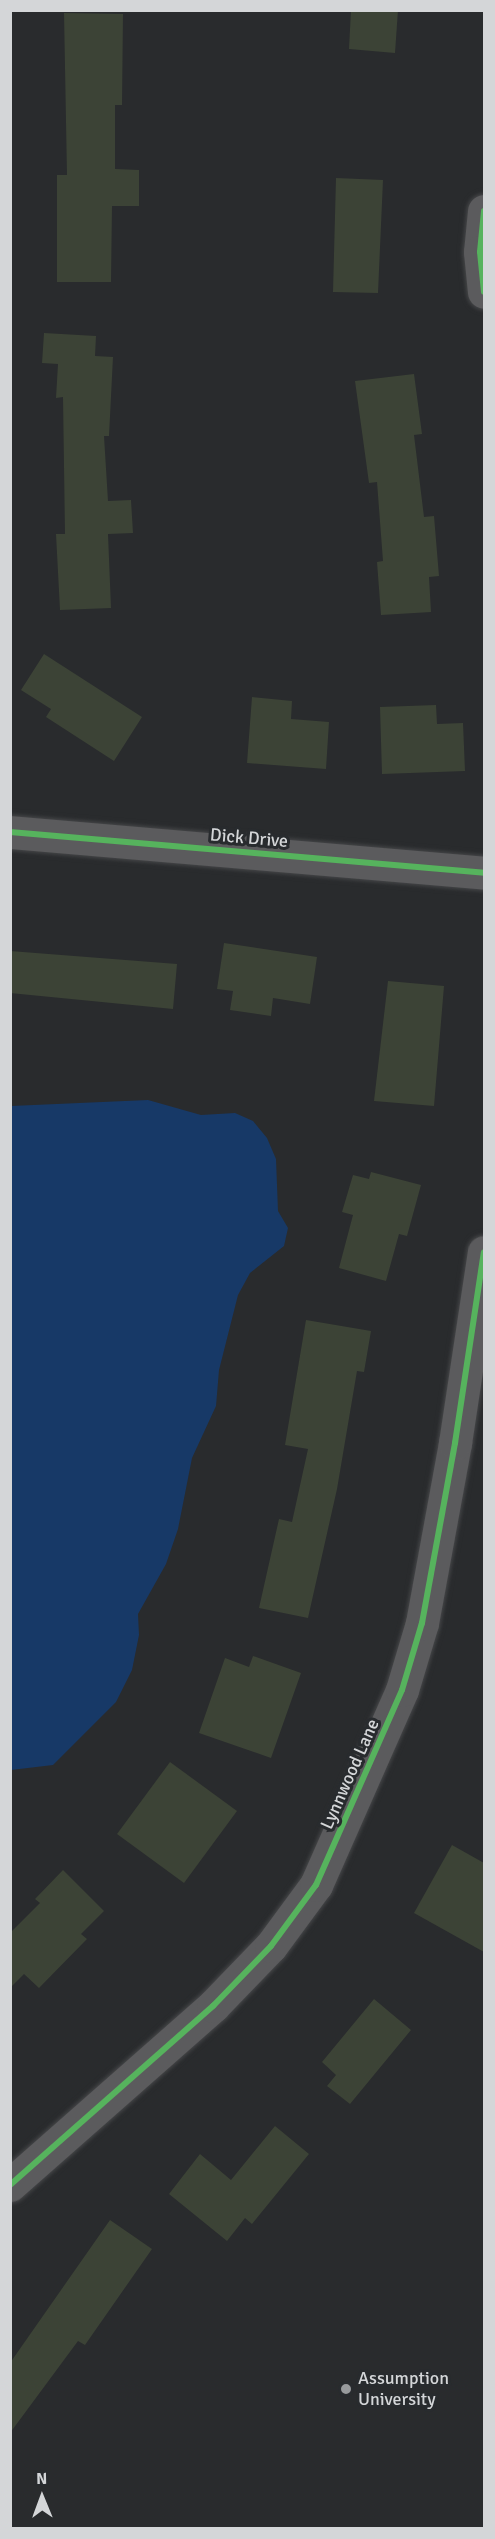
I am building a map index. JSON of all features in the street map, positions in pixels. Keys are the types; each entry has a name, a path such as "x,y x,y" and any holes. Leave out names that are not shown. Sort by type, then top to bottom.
{"street":[{"path":"484,211 480,252 484,292"},
{"name":"Dick Drive","path":"10,832 484,873"},
{"name":"Lynnwood Lane","path":"10,2184 213,2006 271,1946 316,1885 402,1690 422,1623 456,1443 484,1252"}],"shaded area":[{"path":"148,1100 201,1115 235,1113 253,1121 267,1138 276,1159 278,1211 288,1228 284,1246 250,1273 238,1295 219,1370 216,1406 192,1458 178,1529 166,1564 138,1614 139,1635 132,1670 116,1702 53,1765 11,1770 11,1106"}],"building":[{"path":"351,10 398,10 395,53 349,49"},
{"path":"64,13 123,14 122,105 115,105 115,169 139,170 139,206 112,206 111,282 57,282 57,175 67,175"},
{"path":"336,178 383,180 378,293 333,292"},
{"path":"44,333 96,336 95,356 113,357 109,436 104,436 108,501 131,500 133,533 108,534 111,608 60,610 56,534 65,534 63,397 56,398 58,364 42,363"},
{"path":"414,374 422,434 414,435 424,517 434,516 439,576 429,577 431,612 381,615 377,562 383,561 377,482 369,483 355,381"},
{"path":"44,654 142,717 114,761 46,717 51,709 21,690"},
{"path":"252,697 292,701 291,719 329,722 326,769 247,763"},
{"path":"436,705 437,724 463,723 465,771 382,774 380,707"},
{"path":"224,943 317,957 310,1004 273,998 271,1016 230,1010 233,991 217,989"},
{"path":"10,951 177,964 173,1009 10,993"},
{"path":"388,981 444,986 434,1106 374,1101"},
{"path":"371,1172 421,1185 407,1236 399,1234 386,1281 339,1268 353,1215 342,1212 353,1175 369,1179"},
{"path":"306,1320 371,1331 364,1372 357,1371 337,1489 308,1618 259,1608 279,1519 292,1522 308,1449 285,1445"},
{"path":"253,1656 301,1673 271,1758 199,1733 225,1658 249,1667"},
{"path":"170,1762 237,1811 184,1883 117,1834"},
{"path":"452,1845 484,1863 484,1952 414,1913"},
{"path":"63,1870 104,1911 81,1934 87,1939 39,1988 24,1974 10,1988 10,1933 40,1903 35,1899"},
{"path":"374,1999 411,2030 350,2104 327,2086 336,2075 322,2062"},
{"path":"275,2126 309,2154 252,2224 245,2218 227,2241 169,2194 200,2154 231,2180"},
{"path":"110,2220 152,2249 85,2345 78,2341 10,2433 10,2363"}],"cycle path":[{"path":"484,211 480,252 484,292"},
{"path":"10,832 484,873"},
{"path":"10,2185 213,2006 271,1946 316,1885 402,1690 422,1623 455,1443 484,1252"}],"place":[{"name":"Assumption University","path":"346,2389"}]}
